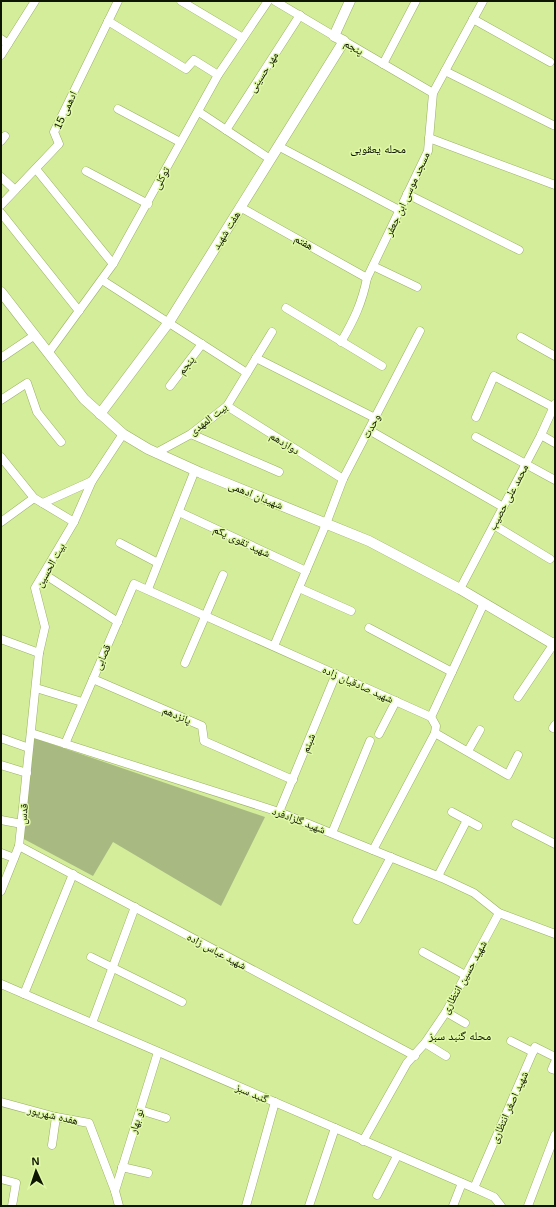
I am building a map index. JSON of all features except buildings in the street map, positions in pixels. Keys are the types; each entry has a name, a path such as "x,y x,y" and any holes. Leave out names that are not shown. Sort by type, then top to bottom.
{"street":[{"path":"1,55 5,41 35,1"},
{"name":"ادهمی 15","path":"1,205 59,144 54,132 118,1"},
{"path":"181,1 242,38"},
{"name":"توکلی","path":"49,352 113,264 148,204 180,142 199,112 218,75 268,1"},
{"name":"پنجم","path":"275,1 433,93"},
{"path":"334,36 350,1"},
{"path":"383,64 416,1"},
{"name":"مسجد موسی ابن جعفر","path":"341,342 363,300 367,278 428,151 433,93 483,1"},
{"name":"مهر حسینی","path":"226,130 300,15"},
{"path":"473,19 550,62"},
{"path":"108,21 186,69 194,60 218,75"},
{"name":"هفت شهید","path":"100,414 169,322 344,41"},
{"path":"445,71 553,126"},
{"path":"118,109 180,142"},
{"path":"199,112 270,159"},
{"path":"429,138 555,185"},
{"path":"278,146 399,210"},
{"path":"36,169 113,264"},
{"path":"86,171 148,204"},
{"path":"1,176 15,190"},
{"path":"407,194 519,250"},
{"name":"هفتم","path":"240,207 367,278"},
{"path":"1,213 79,310"},
{"path":"373,266 417,287"},
{"path":"102,280 247,373"},
{"name":"شهیدان ادهمی","path":"1,292 84,399 123,434 156,453 195,470 369,541 460,589 555,644"},
{"path":"286,308 382,366"},
{"name":"وحدت","path":"274,646 326,524 343,479 420,331"},
{"name":"بیت المهدی","path":"156,453 191,434 227,406 272,332"},
{"path":"1,358 35,334"},
{"path":"521,337 555,356"},
{"name":"پنجم","path":"170,386 202,344"},
{"path":"256,358 375,418"},
{"path":"476,417 494,376 554,406"},
{"path":"1,400 28,383 37,412 61,442"},
{"name":"دوازدهم","path":"227,406 343,479"},
{"name":"محمد علی حصیب","path":"460,589 541,435 554,406"},
{"path":"369,430 503,507"},
{"name":"بیت الحسین","path":"31,733 39,653 45,628 35,588 74,522 92,481 123,434"},
{"path":"191,434 279,472"},
{"path":"541,435 555,443"},
{"path":"476,437 555,480"},
{"path":"2,461 34,498 74,522"},
{"path":"148,589 195,470"},
{"path":"43,503 92,481"},
{"path":"1,522 34,498"},
{"name":"شهید تقوی یکم","path":"179,512 306,571"},
{"path":"494,525 550,559"},
{"path":"120,543 158,563"},
{"path":"44,574 118,622"},
{"path":"185,663 223,575"},
{"name":"قصابی","path":"65,744 134,584 148,589"},
{"path":"299,588 351,611"},
{"name":"شهید صادقیان زاده","path":"148,589 431,717"},
{"path":"373,850 434,733 436,726 431,717 484,603"},
{"path":"369,628 452,672"},
{"path":"1,639 39,653"},
{"path":"518,697 555,644"},
{"name":"شبنم","path":"279,812 336,674"},
{"name":"پانزدهم","path":"93,679 202,726 204,741 293,780"},
{"path":"36,688 82,702"},
{"path":"379,734 396,701"},
{"path":"468,751 480,730"},
{"name":"شهید گلزادفرد","path":"31,733 279,812 438,876 474,893 499,913 555,934"},
{"name":"قدس","path":"1,892 19,846 31,733"},
{"path":"434,733 508,775 518,755"},
{"path":"1,738 29,748"},
{"path":"332,833 370,741"},
{"path":"1,765 27,773"},
{"path":"452,812 478,826"},
{"path":"1,820 22,824"},
{"path":"438,876 467,820"},
{"path":"516,824 555,844"},
{"name":"شهید عباس زاده","path":"19,846 416,1056"},
{"path":"1,853 14,858"},
{"path":"357,920 391,857"},
{"path":"24,994 73,874"},
{"path":"92,1023 136,907"},
{"name":"شهید حسین انتظاری","path":"364,1141 407,1063 416,1056 446,1012 499,913"},
{"path":"423,952 465,975"},
{"path":"91,958 182,1002"},
{"name":"گنبد سبز","path":"1,984 474,1188 494,1197 501,1206"},
{"path":"446,1012 465,1023"},
{"path":"511,1041 533,1052 535,1046 555,1057"},
{"path":"425,1043 446,1056"},
{"name":"نو بهار","path":"115,1191 158,1052"},
{"name":"شهید اصغر انتظاری","path":"474,1188 533,1052"},
{"path":"555,1062 552,1069 555,1070"},
{"name":"هفده شهریور","path":"1,1102 56,1117 89,1123 115,1191 119,1206"},
{"path":"246,1206 275,1102"},
{"path":"140,1110 166,1118"},
{"path":"52,1145 56,1117"},
{"path":"309,1206 335,1128"},
{"path":"528,1206 555,1135"},
{"path":"377,1195 397,1156"},
{"path":"122,1167 148,1173"},
{"path":"1,1179 16,1183 12,1206"},
{"path":"453,1206 462,1183"}],"green space":[{"path":"31,737 265,817 221,906 113,842 93,876 22,838"}],"district":[{"name":"محله یعقوبی","path":"378,149"},
{"name":"محله گنبد سبز","path":"460,1036"}]}
